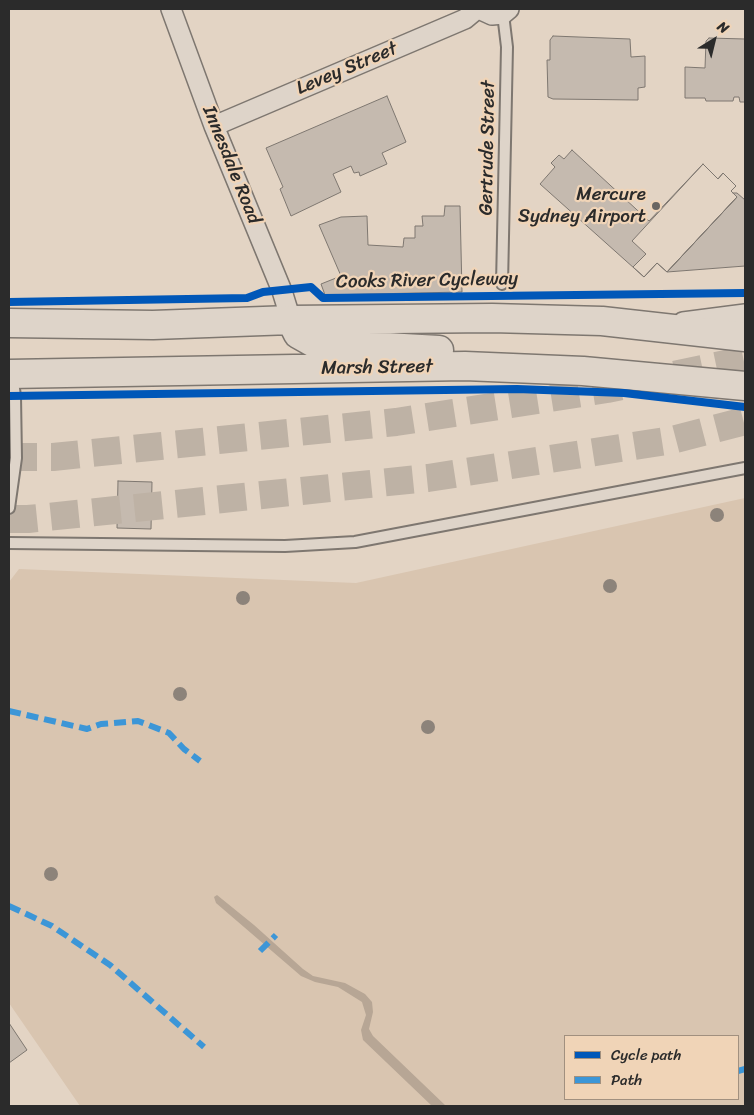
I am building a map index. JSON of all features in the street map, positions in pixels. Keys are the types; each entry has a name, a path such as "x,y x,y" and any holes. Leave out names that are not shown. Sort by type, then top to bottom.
{"main road":[{"path":"9,323 153,325 291,320 500,318 654,326 745,337"},
{"path":"291,320 298,334 314,343 516,356 583,371"},
{"name":"Marsh Street","path":"10,374 464,366 583,371 745,386"}],"street":[{"name":"Innesdale Road","path":"171,9 214,126 282,291 291,320"},
{"name":"Levey Street","path":"214,126 465,19 478,9"},
{"path":"478,9 492,15 506,11"},
{"path":"654,326 745,314"}],"lane":[{"name":"Gertrude Street","path":"502,284 507,47 506,11"},
{"path":"9,508 16,458 15,396 10,374"},
{"path":"9,543 285,546 355,542 745,468"}],"shaded area":[{"path":"745,498 745,1106 80,1106 9,1003 9,582 19,569 356,583"},
{"path":"217,895 313,976 345,983 365,994 372,1002 373,1012 369,1029 373,1036 446,1106 432,1106 363,1040 361,1030 366,1015 362,1002 338,987 315,982 301,976 216,903 214,897"}],"building":[{"path":"553,36 630,39 631,57 645,56 645,87 638,88 638,100 553,99 548,97 547,60 550,60 550,40"},
{"path":"709,38 745,39 745,102 740,102 739,97 734,97 733,101 706,101 705,98 685,98 685,67 705,68 706,41"},
{"path":"387,96 406,142 382,153 387,164 360,176 359,172 354,173 351,166 333,174 341,192 291,216 280,189 283,187 266,148"},
{"name":"Mercure Sydney Airport","path":"572,150 649,221 703,164 718,179 723,173 736,186 731,191 737,197 667,272 657,263 644,277 540,184 555,167 551,163 559,155 564,159"},
{"path":"703,164 718,179 723,173 736,186 731,191 737,197 667,272 657,263 644,277 633,267 646,254 632,241"},
{"path":"733,193 737,193 745,200 745,266 667,272 737,197"},
{"path":"445,206 460,206 462,292 325,295 321,284 341,276 319,225 341,217 367,216 368,245 403,247 404,238 415,238 415,226 423,226 422,216 444,216"},
{"path":"118,481 152,482 151,529 117,528"},
{"path":"9,1023 27,1050 9,1063"}],"tunnel":[{"path":"9,457 53,457 396,422 607,389 745,360"},
{"path":"9,519 28,519 428,478 672,440 745,421"}],"marked path":[{"path":"9,711 87,729 101,724 138,721 169,733 184,749 200,761"},
{"path":"9,906 52,926 110,965 204,1047"},
{"path":"260,951 276,935"},
{"path":"739,1071 745,1069"}],"cycle path":[{"name":"Cooks River Cycleway","path":"9,302 247,298 263,292 311,287 323,298 745,293"},
{"path":"9,396 517,389 624,393 745,407"}],"place":[{"name":"Mercure Sydney Airport","path":"656,206"}]}
